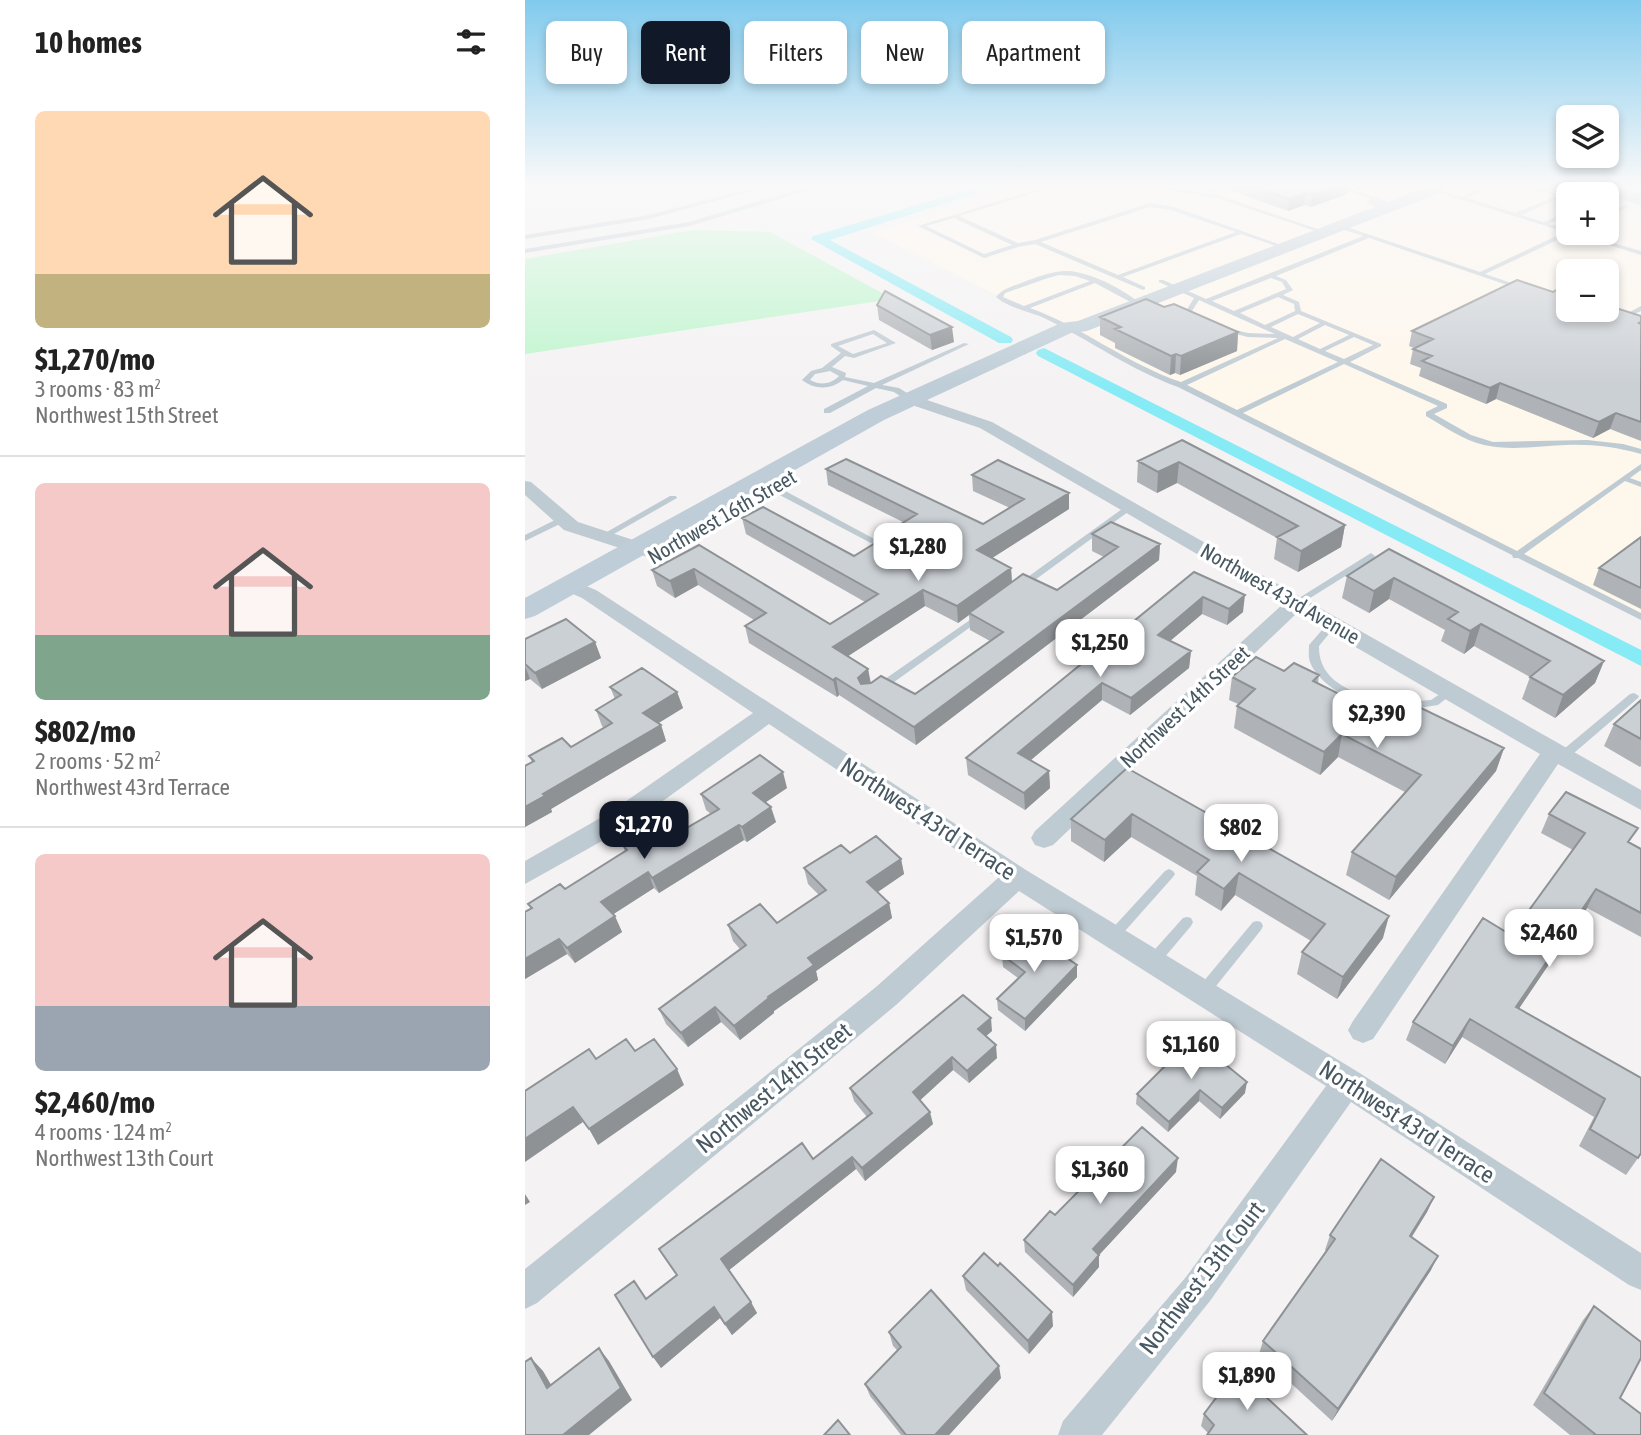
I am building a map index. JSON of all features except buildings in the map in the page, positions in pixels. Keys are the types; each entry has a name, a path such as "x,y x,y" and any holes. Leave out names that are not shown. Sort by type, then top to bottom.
{"street":[{"name":"Northwest 16th Street","path":"525,626 580,590 766,484 896,416 906,397 1067,327 1080,327 1135,295 1255,252"},
{"name":"Northwest 43rd Avenue","path":"906,397 986,425 1641,801"},
{"path":"525,486 571,526 648,552"},
{"name":"Northwest 16th Street","path":"525,610 580,590"},
{"name":"Northwest 43rd Terrace","path":"580,590 1017,877 1347,1082 1641,1273"},
{"name":"Northwest 14th Street","path":"1044,838 1296,603"},
{"path":"525,874 618,820 767,714"},
{"path":"1363,1030 1558,753"},
{"name":"Northwest 14th Street","path":"525,1291 886,996 1017,877"},
{"name":"Northwest 13th Court","path":"1077,1435 1198,1289 1347,1082"}],"lane":[{"path":"975,252 983,256 995,252"},
{"path":"1059,252 1118,277 1135,295"},
{"path":"1118,277 1186,252"},
{"path":"1210,326 1200,323 1189,312 1202,299 1271,276 1330,252"},
{"path":"1415,252 1534,292"},
{"path":"1479,274 1526,252"},
{"path":"1135,295 1068,273 1056,274 1003,292 999,297 1027,307 1162,379 1181,385 1641,617"},
{"path":"1235,313 1290,290 1284,281 1271,276"},
{"path":"1027,307 1093,282"},
{"path":"1169,284 1444,406 1429,414 1453,429 1490,444 1609,444 1641,452"},
{"path":"1278,295 1297,303 1298,312"},
{"path":"1619,319 1641,308"},
{"path":"1236,414 1379,345 1298,312 1265,327"},
{"path":"1619,320 1629,324"},
{"path":"1181,385 1325,323"},
{"path":"1221,329 1248,335 1290,338"},
{"path":"874,332 893,343 852,357 845,353 833,345 874,332"},
{"path":"1320,351 1354,335"},
{"path":"827,411 875,385 966,344"},
{"path":"845,353 825,369 809,374 808,383 817,386 835,384 906,397"},
{"path":"825,369 841,372 842,378"},
{"path":"842,378 896,390 906,397"},
{"path":"835,384 842,378"},
{"path":"1516,556 1641,466"},
{"path":"1624,478 1641,485"},
{"path":"766,484 893,551"},
{"path":"602,537 673,498"},
{"path":"1009,595 1129,507"},
{"path":"525,538 561,520"},
{"path":"1296,603 1371,556"},
{"path":"868,696 987,611"},
{"path":"1332,624 1314,645 1315,662 1330,681 1354,696 1388,706 1411,706 1434,703 1449,691"},
{"path":"1558,753 1634,696"},
{"path":"1113,936 1169,874"},
{"path":"1153,961 1187,922"},
{"path":"1203,992 1257,926"}],"shaded area":[{"path":"911,252 1641,252 1641,619"}],"green space":[{"path":"566,252 807,252 893,299 525,354 525,259"}],"waterway":[{"path":"842,252 1005,340"},
{"path":"1044,353 1641,659"}]}
